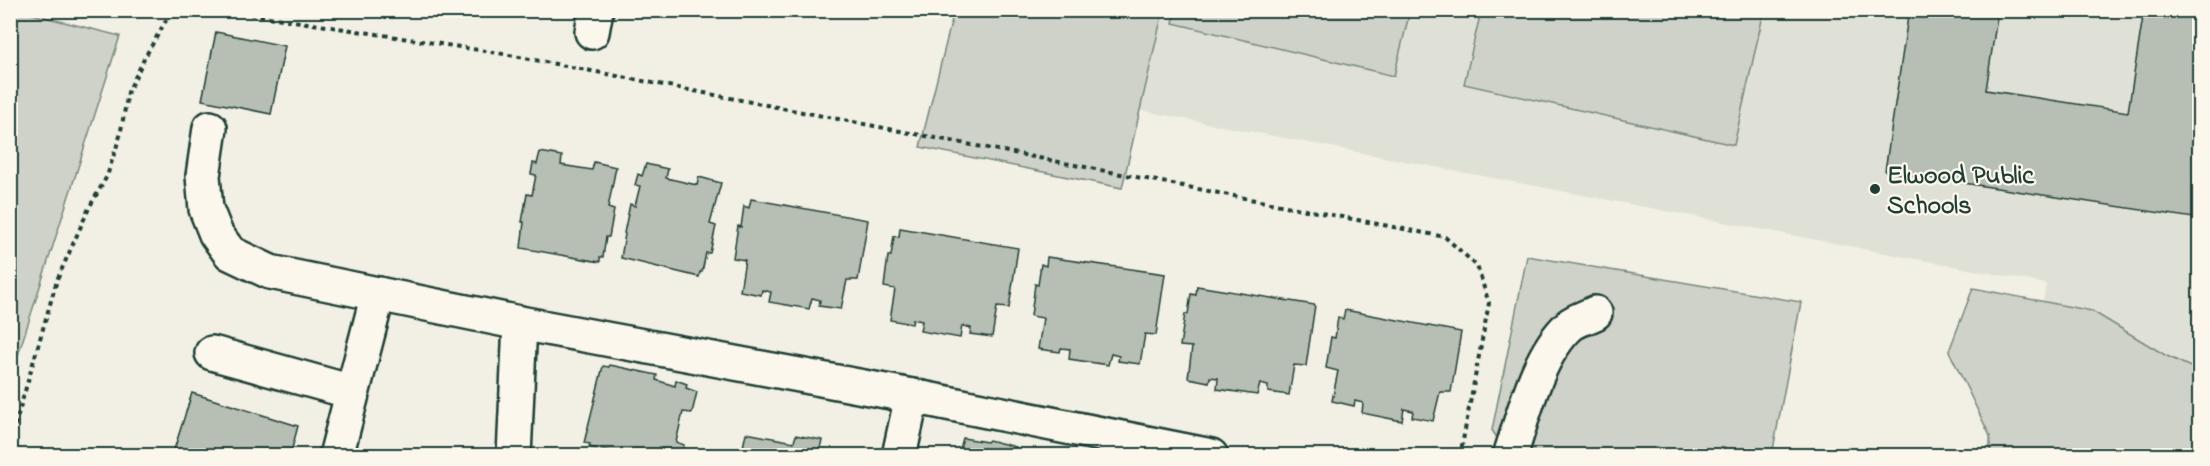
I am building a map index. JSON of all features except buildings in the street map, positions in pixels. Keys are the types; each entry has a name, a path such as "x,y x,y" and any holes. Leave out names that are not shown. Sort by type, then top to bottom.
{"street":[{"path":"210,128 203,176 206,209 216,234 230,253 270,272 520,323 912,396 1211,456"},
{"path":"336,456 378,294"},
{"path":"1510,456 1530,396 1550,347 1571,324 1595,313"},
{"path":"514,456 520,323"},
{"path":"212,353 352,392"},
{"path":"899,456 912,396"}],"path":[{"path":"10,443 57,280 88,208 107,176 120,136 128,93 168,17 187,10"},
{"path":"224,10 504,54 1445,237 1477,266 1489,303 1460,456"}],"shaded area":[{"path":"1176,10 1410,11 1394,76 1173,23"},
{"path":"10,11 20,11 120,36 11,377"},
{"path":"954,11 1163,11 1122,188 920,147"},
{"name":"Elwood Public Schools","path":"1071,11 2199,11 2199,455 2014,455 2046,284 1055,94"},
{"path":"1481,11 1764,11 1734,145 1464,84"},
{"path":"1527,256 1801,302 1772,455 1508,455 1492,430"},
{"path":"1973,288 2092,311 2165,355 2199,371 2199,455 1990,455 1990,436 1949,351"}],"place":[{"name":"Elwood Public Schools","path":"1875,189"}]}
